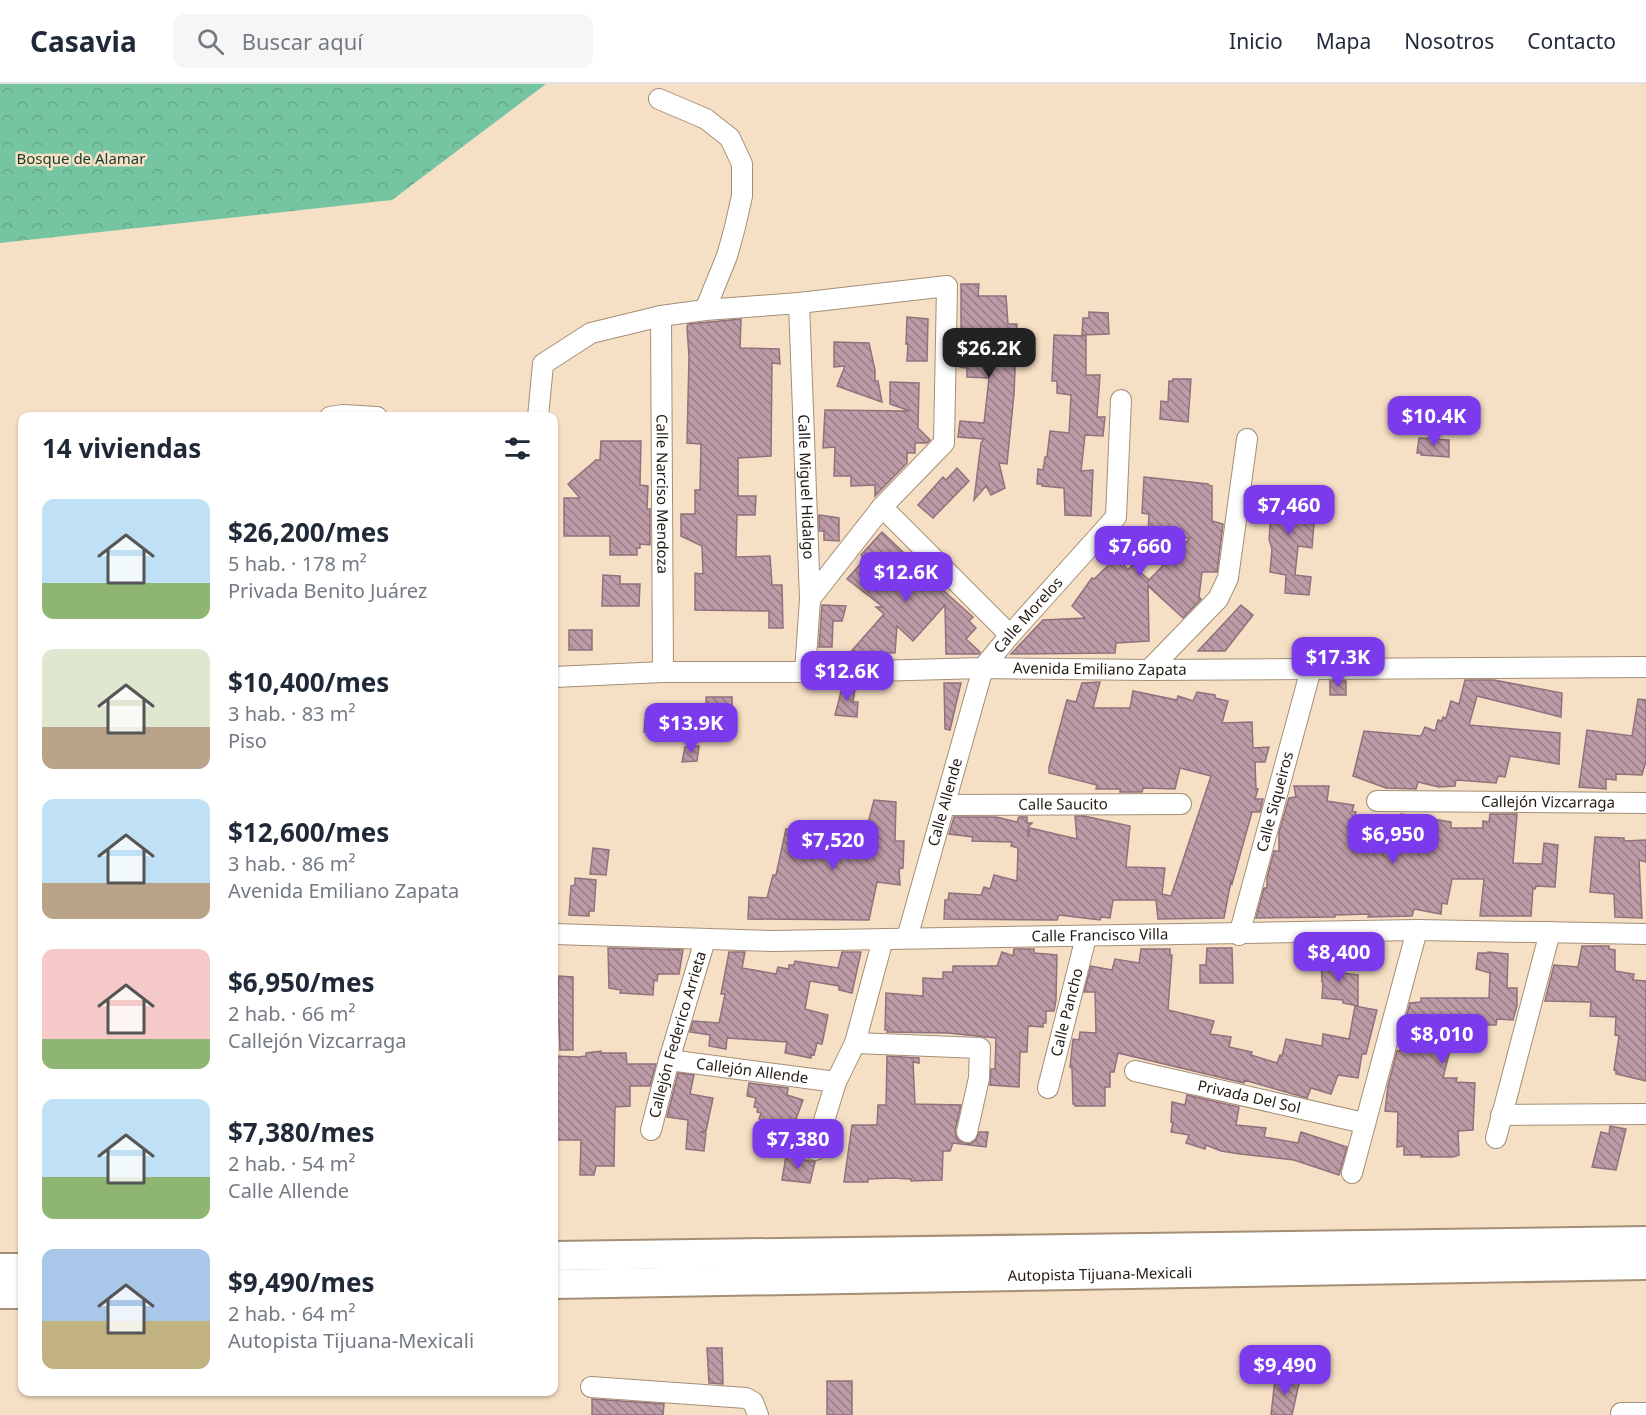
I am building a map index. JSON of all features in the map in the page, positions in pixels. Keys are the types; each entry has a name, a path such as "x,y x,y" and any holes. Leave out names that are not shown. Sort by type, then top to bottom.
{"highway":[{"name":"Autopista Tijuana-Mexicali","path":"558,1256 1646,1241"},
{"name":"Autopista Tijuana-Mexicali","path":"558,1284 1646,1265"},
{"path":"0,1268 18,1268"},
{"path":"0,1294 18,1294"}],"street":[{"path":"659,99 706,119 730,138 742,164 742,196 727,256 705,310"},
{"path":"538,412 543,364 591,333 662,316 705,310 800,303 947,286 944,443 882,507 810,599"},
{"name":"Calle Miguel Hidalgo","path":"800,303 810,599 805,672"},
{"name":"Calle Narciso Mendoza","path":"662,316 663,672"},
{"name":"Calle Morelos","path":"983,668 1116,517 1121,400"},
{"path":"1149,670 1218,599 1228,578 1247,439"},
{"path":"882,507 1010,635"},
{"name":"Avenida Emiliano Zapata","path":"558,677 663,672 983,668 1149,670 1646,667"},
{"name":"Calle Allende","path":"907,938 983,668"},
{"name":"Calle Siqueiros","path":"1239,935 1311,669"},
{"name":"Callejón Vizcarraga","path":"1377,801 1646,803"},
{"name":"Calle Saucito","path":"945,805 1181,804"},
{"path":"1352,1173 1417,930"},
{"name":"Calle Francisco Villa","path":"558,934 772,941 1239,935 1417,930 1646,934"},
{"path":"1496,1138 1550,932"},
{"name":"Calle Pancho","path":"1048,1088 1086,937"},
{"path":"815,1150 836,1082 855,1043 883,939"},
{"name":"Callejón Federico Arrieta","path":"651,1130 669,1060 705,940"},
{"path":"855,1043 980,1048 979,1078 967,1132"},
{"name":"Callejón Allende","path":"669,1060 836,1082"},
{"name":"Privada Del Sol","path":"1135,1071 1364,1123"},
{"path":"1501,1115 1646,1114"},
{"path":"591,1387 746,1398 753,1402 758,1415"},
{"path":"1621,1413 1646,1413"}],"green space":[{"name":"Bosque de Alamar","path":"0,84 546,84 392,200 0,243"}],"building":[{"path":"961,284 979,284 978,296 1006,296 1008,324 1017,324 1014,394 1007,464 999,463 1005,488 991,495 986,486 974,500 981,443 984,439 958,437 960,421 984,423 989,378 967,377 967,368 960,367 963,342 961,342"},
{"path":"1089,312 1108,313 1109,334 1082,335 1083,318 1089,318"},
{"path":"907,317 928,319 927,361 907,361"},
{"path":"741,319 740,348 779,349 780,364 772,363 771,456 738,458 738,496 756,496 755,515 737,515 736,557 770,556 772,585 782,585 783,628 769,628 769,611 695,610 695,573 703,574 702,546 681,536 681,514 695,514 695,490 700,490 701,444 687,443 689,356 687,327 688,324"},
{"path":"1054,335 1086,336 1086,375 1100,375 1097,417 1105,417 1103,436 1085,435 1081,471 1093,470 1091,516 1065,515 1064,488 1037,484 1038,469 1043,470 1045,457 1047,457 1050,431 1069,433 1071,395 1057,393 1057,381 1052,381"},
{"path":"834,342 869,343 875,381 878,381 882,402 837,386 845,366 834,367"},
{"path":"1191,379 1188,422 1160,419 1161,401 1168,402 1169,381"},
{"path":"890,382 919,383 918,428 930,440 927,443 915,443 915,453 907,453 907,463 875,496 875,485 851,486 851,476 834,476 835,447 823,448 825,410 910,411 890,404"},
{"path":"1419,438 1449,440 1449,457 1417,453"},
{"path":"601,441 641,441 640,485 648,486 650,545 640,544 640,548 637,548 637,555 610,555 610,536 564,536 564,498 580,498 568,484 596,460 600,460"},
{"path":"957,468 969,481 933,518 918,505 943,477 946,480"},
{"path":"1144,477 1212,486 1212,521 1223,524 1217,572 1202,572 1199,597 1201,599 1183,618 1148,586 1149,641 1116,643 1115,653 1011,654 1043,620 1085,618 1072,606 1092,578 1094,579 1117,557 1128,570 1132,565 1148,581 1190,538 1148,534 1149,514 1142,513"},
{"path":"1262,493 1279,495 1279,497 1316,499 1312,548 1298,546 1295,575 1311,577 1309,595 1285,593 1286,575 1270,572 1271,516 1258,515"},
{"path":"819,515 839,518 839,541 824,540 824,531 819,531"},
{"path":"882,532 903,552 895,560 919,582 922,578 935,586 936,584 973,617 969,621 976,628 966,639 980,652 979,654 946,654 945,605 913,641 897,626 895,653 870,652 868,655 848,655 884,614 876,607 883,607 847,579 865,559 861,555"},
{"path":"603,575 620,576 620,584 640,584 639,606 602,606"},
{"path":"822,605 846,606 842,621 833,621 832,647 819,647"},
{"path":"1241,605 1253,615 1225,651 1198,651"},
{"path":"569,630 592,630 592,650 569,650"},
{"path":"1465,680 1494,680 1562,693 1561,717 1477,696 1469,725 1560,733 1559,764 1510,756 1505,777 1498,776 1496,783 1456,780 1455,786 1439,787 1418,782 1416,789 1386,788 1353,776 1364,731 1421,736 1425,727 1435,731 1438,720 1442,721 1443,717 1446,718 1451,701 1459,704"},
{"path":"1330,681 1346,681 1346,695 1330,695"},
{"path":"1100,682 1093,708 1130,708 1133,691 1177,700 1178,696 1193,701 1197,692 1215,695 1215,698 1228,701 1222,723 1252,722 1253,748 1269,747 1265,762 1255,762 1256,789 1258,789 1255,799 1263,799 1260,812 1252,812 1232,884 1231,881 1224,918 1158,919 1156,900 1113,900 1110,918 1101,917 1100,920 1059,915 1057,920 944,919 945,900 948,900 949,893 981,895 984,887 990,889 994,875 1017,881 1018,848 1011,846 1012,842 972,841 973,837 949,834 954,817 996,817 1017,822 1019,817 1027,817 1027,823 1032,823 1028,827 1028,837 1030,828 1077,839 1075,816 1130,826 1126,867 1165,868 1162,894 1171,896 1211,776 1180,768 1175,789 1143,788 1142,792 1120,792 1120,789 1096,789 1097,785 1049,773 1067,700 1076,702 1082,683"},
{"path":"856,683 853,702 858,702 857,717 835,715 843,684"},
{"path":"944,683 961,683 950,730 945,729"},
{"path":"706,697 732,697 732,732 707,732"},
{"path":"1638,699 1646,700 1646,761 1642,775 1616,774 1616,780 1606,779 1606,789 1579,787 1587,730 1632,736"},
{"path":"659,718 658,732 644,732 645,719"},
{"path":"699,746 697,761 682,762 685,747"},
{"path":"1294,786 1329,786 1327,801 1354,805 1352,811 1356,812 1350,831 1389,843 1393,834 1395,835 1401,814 1451,822 1451,828 1483,828 1483,821 1489,822 1490,814 1517,814 1513,863 1542,864 1544,843 1558,845 1555,887 1536,886 1535,889 1533,888 1531,916 1480,916 1484,879 1452,879 1447,904 1442,903 1441,914 1414,909 1412,916 1368,917 1369,914 1256,918 1264,888 1267,888 1267,878 1274,851 1279,851 1279,832 1289,798 1296,797"},
{"path":"874,800 896,802 895,841 904,841 903,868 899,869 900,885 877,882 869,920 748,919 749,897 767,898 773,875 776,875 786,829 828,828 828,831 840,830 841,835 865,835"},
{"path":"1595,837 1624,838 1624,841 1646,840 1646,862 1639,860 1642,918 1615,917 1614,894 1590,892"},
{"path":"593,848 609,850 606,875 590,874"},
{"path":"575,878 596,880 594,911 589,911 589,916 569,915 571,886 575,885"},
{"path":"1582,946 1609,946 1609,949 1615,950 1615,971 1634,974 1633,980 1646,981 1646,1081 1616,1074 1614,1070 1619,1036 1615,1035 1616,1017 1590,1016 1591,1002 1545,1001 1554,965 1578,967"},
{"path":"608,948 683,950 679,974 658,974 657,981 654,980 653,995 620,993 621,990 609,988"},
{"path":"1207,948 1232,948 1233,983 1200,983 1200,965 1206,965"},
{"path":"1014,949 1034,949 1034,953 1057,955 1054,1011 1046,1011 1046,1023 1043,1023 1043,1027 1028,1026 1027,1052 1020,1052 1019,1087 990,1085 991,1069 995,1069 996,1038 948,1033 887,1032 888,1030 885,1030 886,993 923,996 923,978 943,979 943,972 953,972 953,966 997,966 1002,952 1013,956"},
{"path":"1141,949 1170,949 1170,955 1172,955 1168,1010 1214,1021 1210,1034 1231,1037 1229,1047 1252,1052 1251,1055 1277,1063 1280,1055 1282,1056 1286,1039 1322,1046 1323,1034 1349,1039 1355,1006 1377,1010 1366,1054 1362,1054 1358,1078 1338,1075 1331,1094 1311,1088 1307,1098 1244,1080 1244,1083 1118,1053 1114,1072 1110,1072 1110,1087 1105,1087 1105,1106 1075,1106 1073,1104 1072,1068 1070,1067 1073,1039 1079,1040 1080,1032 1096,1033 1095,992 1084,992 1091,966 1112,970 1115,959 1139,963"},
{"path":"729,952 745,952 742,968 776,974 778,967 789,969 789,965 794,965 795,961 838,968 842,952 861,952 852,993 839,990 839,986 810,981 805,1009 828,1015 822,1044 817,1043 811,1058 785,1053 787,1042 727,1038 726,1049 709,1046 710,1035 690,1032 693,1021 719,1023 725,994 721,994"},
{"path":"1478,953 1508,954 1507,988 1517,988 1517,1006 1513,1020 1497,1019 1496,1025 1456,1025 1443,1078 1457,1078 1456,1082 1475,1083 1473,1130 1458,1131 1459,1155 1421,1157 1422,1155 1404,1155 1404,1146 1397,1147 1398,1112 1385,1111 1388,1086 1397,1051 1402,1050 1402,1033 1410,1003 1421,1002 1421,998 1489,998 1490,973 1476,969"},
{"path":"1343,959 1343,973 1358,975 1358,1006 1343,1003 1343,1000 1322,998 1321,960"},
{"path":"559,976 573,977 573,1050 560,1050"},
{"path":"601,1051 601,1053 626,1053 627,1064 656,1064 650,1086 630,1086 630,1106 615,1107 614,1166 596,1166 594,1175 580,1175 581,1140 558,1140 558,1056 578,1057 586,1056 586,1053"},
{"path":"887,1056 919,1058 919,1063 913,1062 915,1104 961,1105 955,1130 959,1141 970,1144 976,1140 979,1132 988,1132 986,1147 953,1143 950,1151 943,1151 942,1180 911,1181 911,1179 891,1178 868,1179 868,1182 844,1182 852,1125 877,1125 878,1105 886,1105"},
{"path":"678,1073 694,1075 690,1094 713,1098 706,1131 700,1132 706,1133 704,1151 686,1149 688,1120 667,1117"},
{"path":"749,1083 788,1088 787,1095 803,1100 796,1119 772,1122 759,1119 761,1113 757,1112 758,1108 754,1107 756,1098 747,1096"},
{"path":"1187,1095 1239,1107 1236,1125 1266,1128 1264,1137 1298,1143 1301,1132 1347,1147 1339,1175 1294,1160 1221,1151 1206,1145 1205,1149 1186,1143 1189,1135 1171,1132 1173,1123 1171,1122 1172,1102 1185,1105"},
{"path":"1610,1126 1626,1129 1616,1170 1592,1167 1601,1132 1609,1134"},
{"path":"786,1156 815,1162 810,1183 782,1180"},
{"path":"707,1348 722,1348 723,1384 709,1383"},
{"path":"1275,1379 1300,1379 1292,1415 1271,1415"},
{"path":"827,1381 852,1381 852,1415 827,1415"},
{"path":"592,1399 664,1404 663,1415 592,1415"}]}
